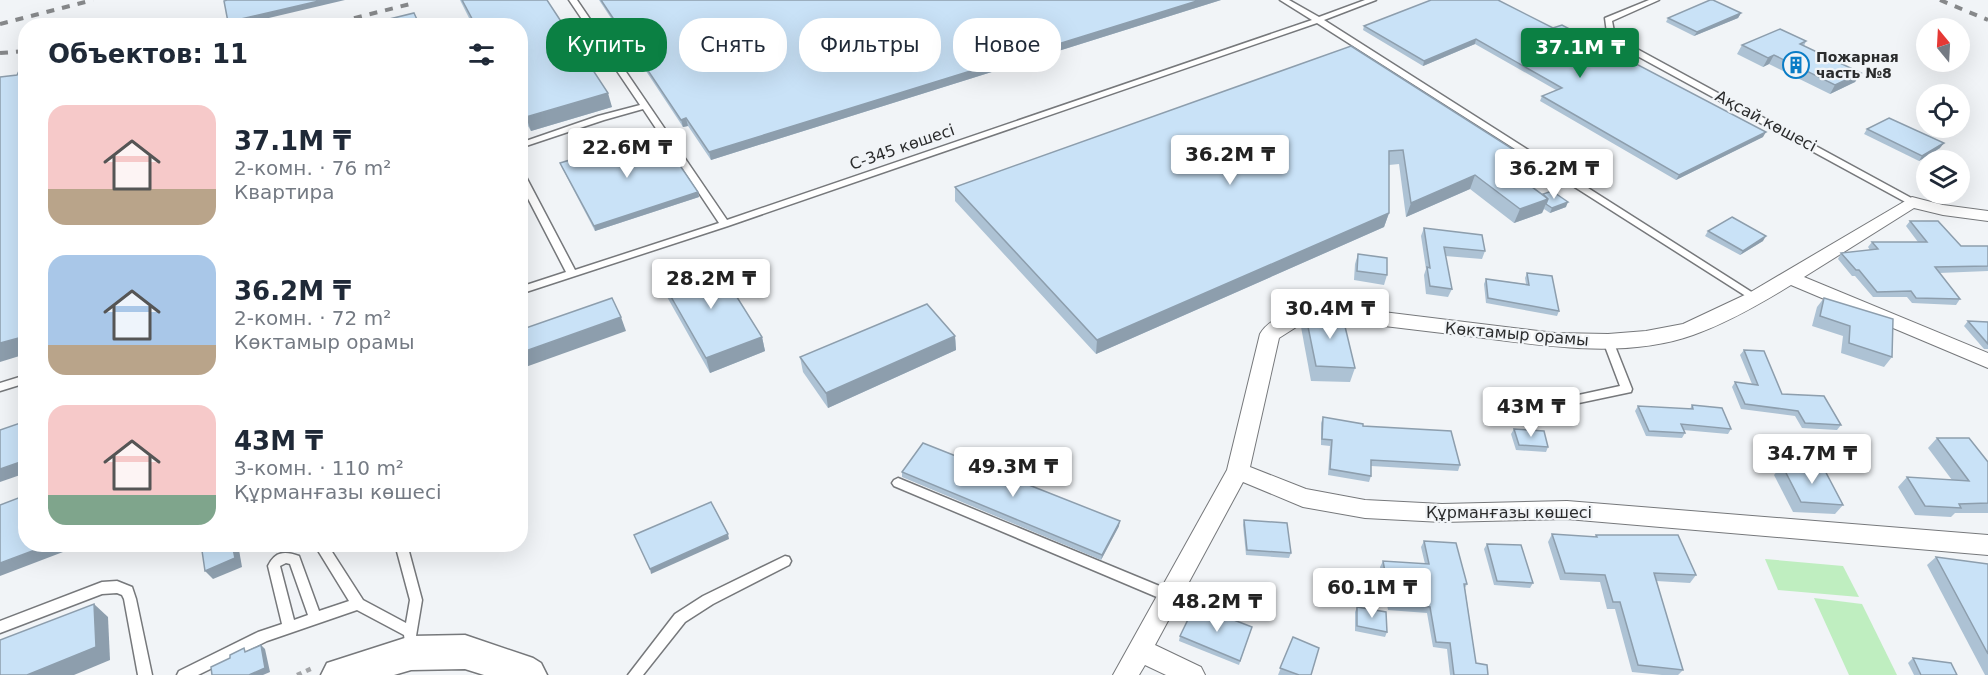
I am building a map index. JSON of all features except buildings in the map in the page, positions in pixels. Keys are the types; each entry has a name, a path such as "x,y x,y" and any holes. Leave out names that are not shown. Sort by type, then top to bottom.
{"main road":[{"path":"340,675 410,642 465,652 528,675"}],"street":[{"name":"Ақсай көшесі","path":"1912,202 1943,210 1988,216"},
{"name":"Көктамыр орамы","path":"1238,471 1270,334 1296,318 1326,312 1555,340 1608,341 1646,338 1687,330 1756,298 1912,202"},
{"path":"1788,277 1988,361"},
{"path":"1126,675 1238,471"},
{"name":"Құрманғазы көшесі","path":"1238,471 1304,498 1365,509 1442,513 1567,510 1988,545"},
{"path":"1140,650 1192,675"}],"lane":[{"path":"573,0 725,224"},
{"path":"1284,0 1756,298"},
{"name":"С-345 көшесі","path":"528,288 725,224 1372,0"},
{"name":"Ақсай көшесі","path":"1655,0 1608,20 1611,38 1912,202"},
{"path":"528,143 601,118 645,106"},
{"path":"528,189 572,274"},
{"path":"1560,403 1627,389 1608,341"},
{"path":"0,387 18,381"},
{"path":"898,483 1169,596"},
{"path":"325,552 358,604 410,642 417,600 404,552"},
{"path":"289,626 274,566 280,559 286,557 295,560 315,616"},
{"path":"635,675 680,618 708,600 785,561"},
{"path":"0,627 102,588 117,587 127,591 130,599 145,675"},
{"path":"184,675 263,636 315,616 358,604"}],"green space":[{"path":"1765,559 1843,566 1859,597 1778,590"},
{"path":"1814,598 1862,604 1897,675 1849,675"}],"railway":[{"path":"23,18 93,0"},
{"path":"1940,0 1988,20"},
{"path":"355,18 414,3"},
{"path":"0,24 18,19"},
{"path":"0,53 18,52"}],"place":[{"name":"Пожарная часть №8","path":"1796,65"}]}
